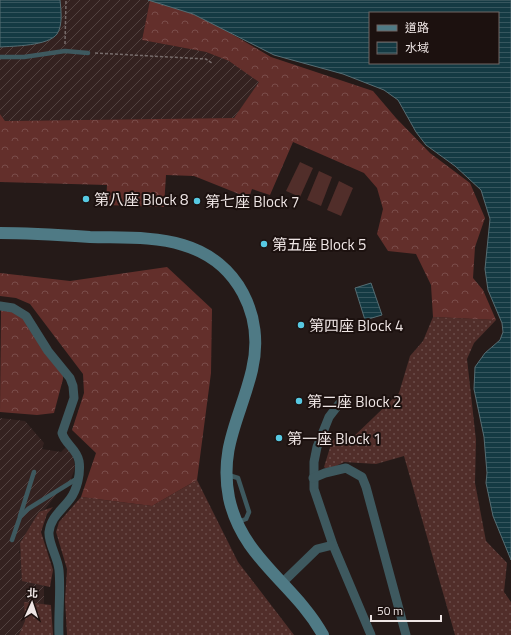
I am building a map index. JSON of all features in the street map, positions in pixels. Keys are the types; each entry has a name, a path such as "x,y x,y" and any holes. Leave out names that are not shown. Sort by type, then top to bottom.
{"street":[{"path":"0,233 143,239 173,242 203,253 230,274 243,292 249,306 254,322 256,340 252,370 229,442 226,475 229,498 237,523 251,549 306,610 323,635"},
{"path":"0,306 13,308 26,316 48,351 68,374 74,390 73,402 62,433 65,440 73,448 77,456 79,464 78,478 73,494 56,513 49,532 49,539 54,550 59,570 59,635"},
{"path":"339,404 329,417 318,442 314,462 313,478 316,499 333,545 371,635"},
{"path":"313,478 325,473 346,468 362,477 406,635"},
{"path":"282,583 317,549 333,545"}],"lane":[{"path":"0,57 24,57 65,51 88,53"},
{"path":"12,540 34,472"},
{"path":"20,517 36,502 78,478"}],"path":[{"path":"65,51 66,0"},
{"path":"88,53 206,59 213,64"}],"shaded area":[{"path":"60,0 150,0 142,40 206,52 229,61 260,82 234,118 5,121 0,114 0,47 26,45 46,41 56,34 60,24"},
{"path":"300,162 313,168 300,197 286,191"},
{"path":"319,171 332,177 321,206 307,200"},
{"path":"339,181 353,188 341,216 327,210"},
{"path":"433,317 496,320 474,343 467,359 476,440 475,483 486,541 507,563 504,592 511,602 511,635 455,635 404,456 376,464 344,462 328,470 324,467 332,441 340,434 348,442 399,393 410,356 423,341"},
{"path":"0,418 25,421 44,443 42,449 61,452 66,447 73,456 75,468 68,487 59,491 42,513 37,538 22,538 19,553 40,560 44,590 44,622 47,635 0,635"},
{"path":"197,480 238,562 294,635 67,635 65,600 67,569 56,532 59,522 81,497 152,506"},
{"path":"53,507 47,514 41,532 53,570 50,587 22,581 20,543 39,512"},
{"path":"24,602 51,605 53,635 19,635 25,621"}],"green space":[{"path":"150,0 193,14 220,27 271,57 373,91 396,118 430,153 470,183 485,218 475,247 473,278 483,290 496,320 433,317 431,285 416,254 388,251 377,234 383,209 377,188 364,173 293,142 270,195 252,189 249,198 194,176 166,175 164,207 106,205 107,185 0,182 0,114 5,121 234,118 259,82 229,61 206,52 142,40"},
{"path":"167,267 212,309 211,373 197,480 152,506 81,497 96,453 72,430 84,393 83,374 30,304 16,298 0,296 0,273 70,281"},
{"path":"1,310 12,311 21,315 63,369 63,379 54,413 37,415 0,412"}],"water":[{"path":"0,0 60,0 61,22 57,34 53,38 39,43 22,46 0,47"},
{"path":"148,0 511,0 511,560 493,516 486,483 487,473 484,437 474,389 475,367 485,353 500,340 503,332 502,323 488,290 485,269 490,219 481,190 455,166 426,145 416,132 398,100 384,90 343,74 274,55 193,14"},
{"path":"371,283 382,315 365,320 355,288"}],"place":[{"name":"第八座 Block 8","path":"86,199"},
{"name":"第七座 Block 7","path":"197,201"},
{"name":"第五座 Block 5","path":"264,244"},
{"name":"第四座 Block 4","path":"301,325"},
{"name":"第二座 Block 2","path":"299,401"},
{"name":"第一座 Block 1","path":"279,438"}]}
